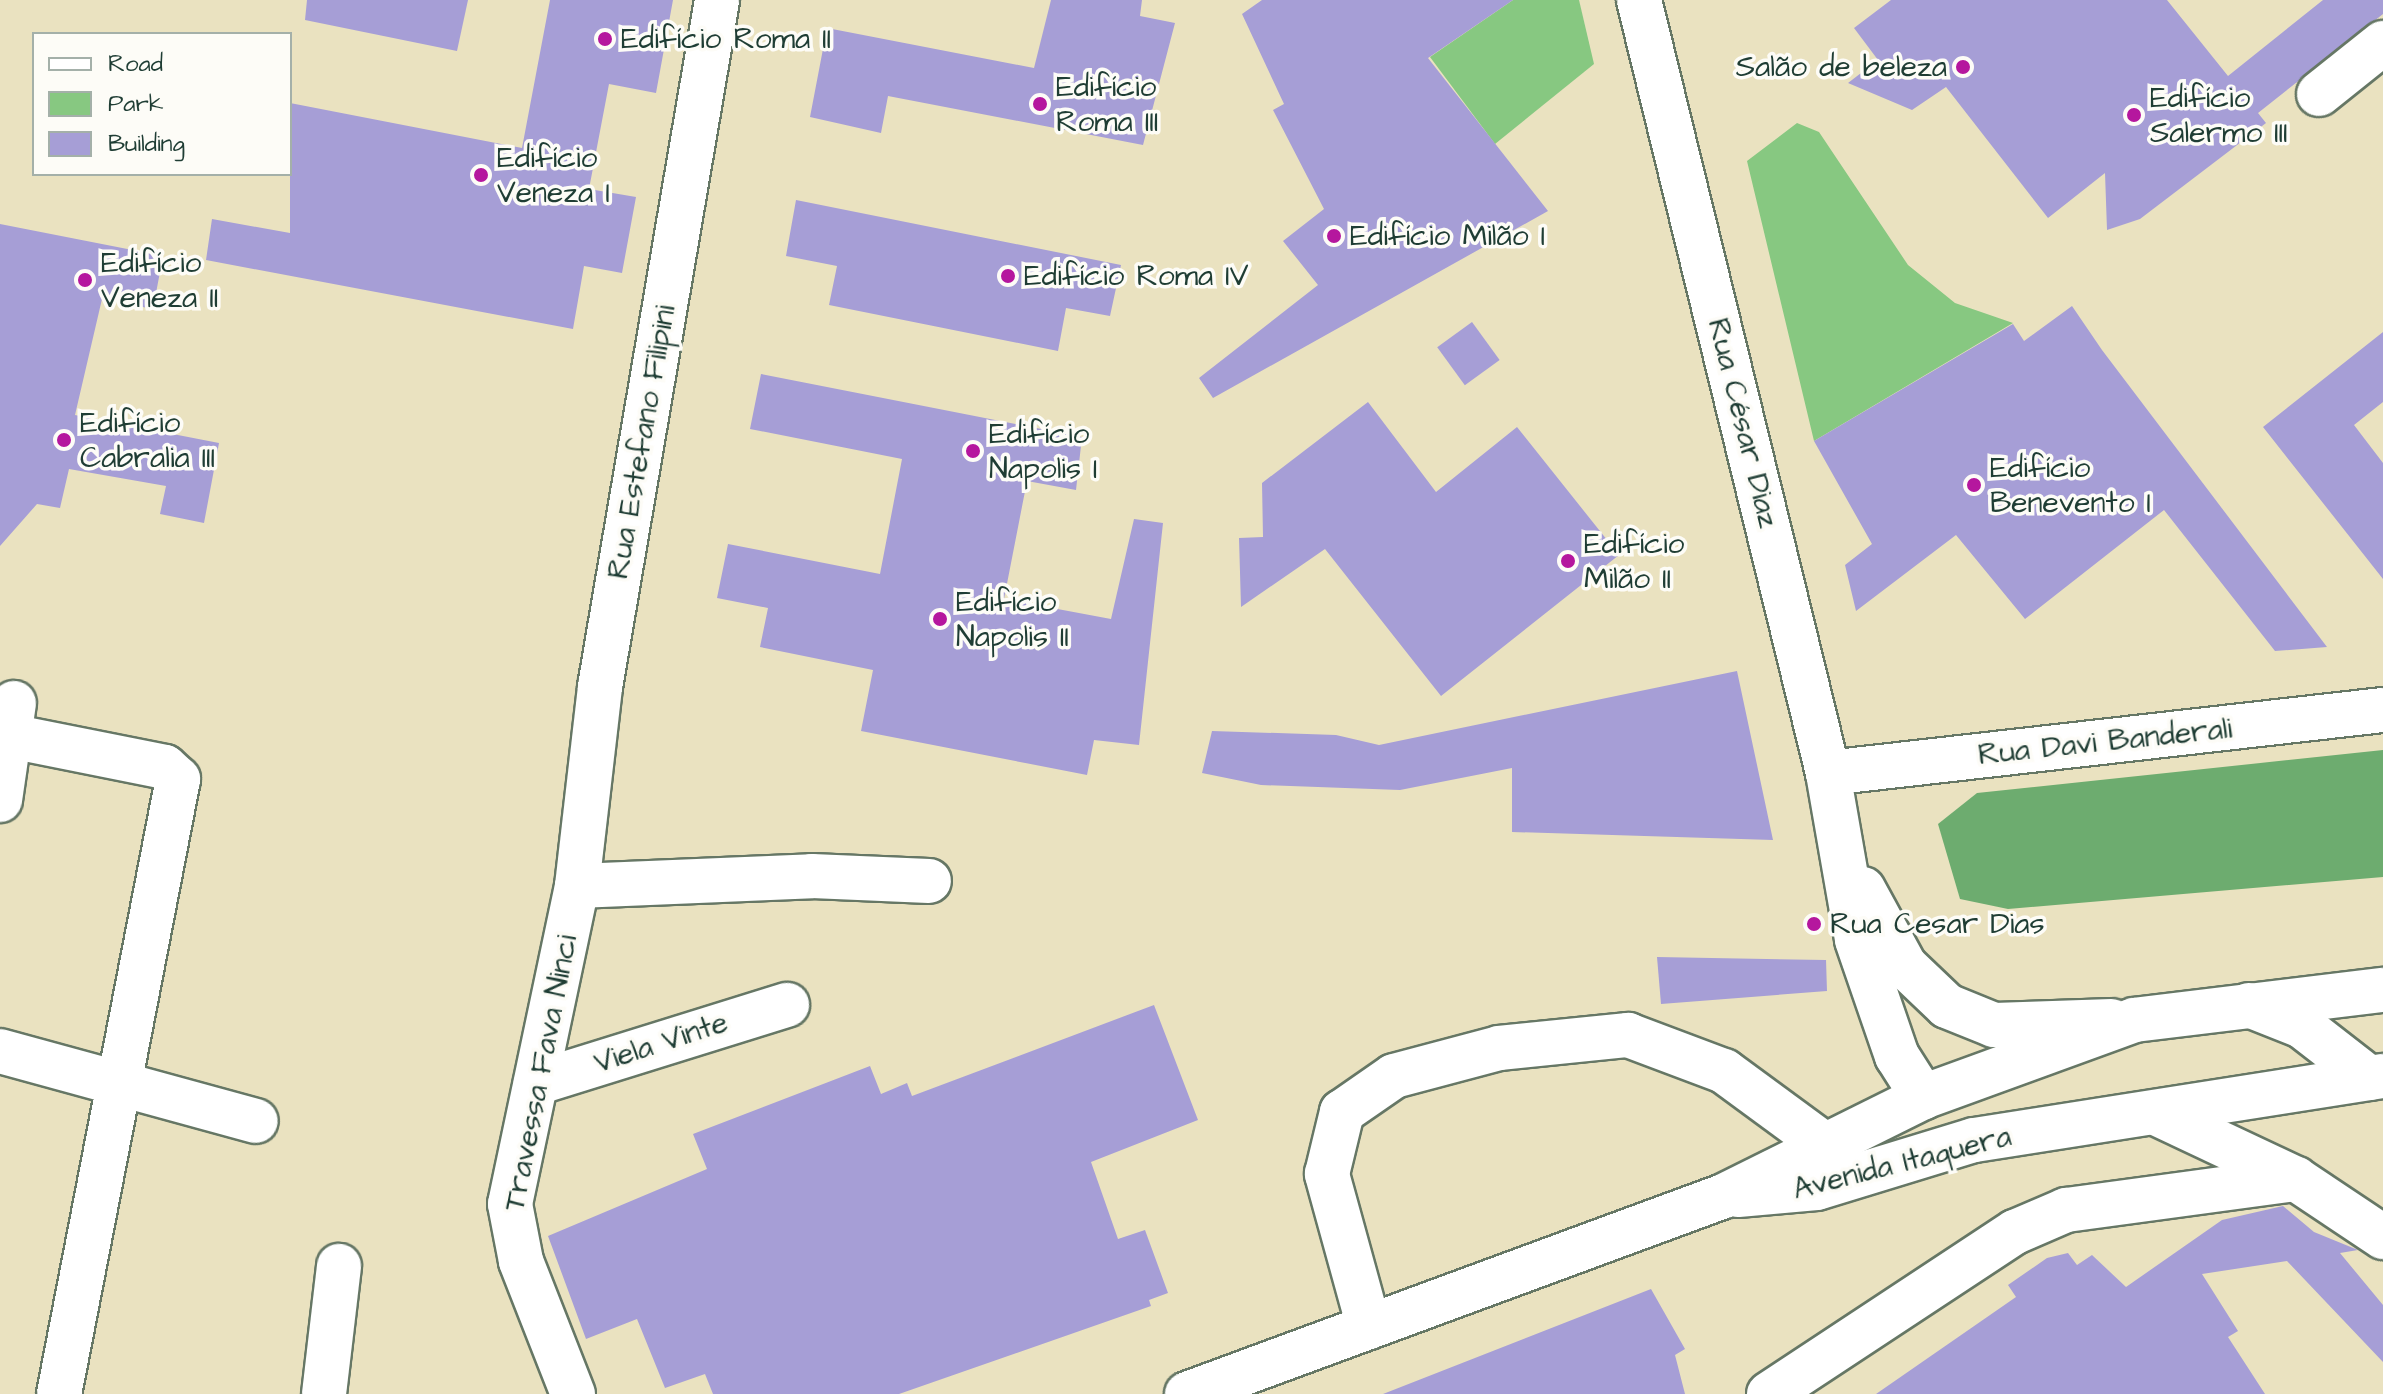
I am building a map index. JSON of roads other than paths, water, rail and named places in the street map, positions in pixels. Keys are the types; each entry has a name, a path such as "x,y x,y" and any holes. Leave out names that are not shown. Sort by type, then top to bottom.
{"street":[{"name":"Rua Estefano Filipini","path":"577,886 600,687 717,0"},
{"name":"Rua César Diaz","path":"1639,0 1828,773 1844,846 1857,940 1878,1008 1923,1097"},
{"path":"2319,94 2383,43"},
{"name":"Rua Davi Banderali","path":"1828,773 2383,710"},
{"path":"0,800 8,725 165,767 178,779 123,1082 59,1394"},
{"name":"Rua César Diaz","path":"1844,846 1905,966 1947,1006 1994,1025 2033,1028 2134,1020"},
{"path":"577,886 812,876 929,881"},
{"name":"Travessa Fava Ninci","path":"573,1394 512,1227 536,1083 577,886"},
{"name":"Avenida Itaquera","path":"1187,1394 1724,1196 1822,1143 1923,1097 2134,1020 2245,1003 2383,990"},
{"path":"2245,1003 2302,1026 2378,1086"},
{"name":"Viela Vinte","path":"536,1083 787,1005"},
{"path":"1369,1327 1327,1174 1342,1112 1394,1076 1499,1048 1628,1035 1724,1071 1822,1143"},
{"path":"0,1051 123,1082 256,1121"},
{"name":"Avenida Itaquera","path":"1724,1196 1817,1188 1974,1140 2378,1086"},
{"path":"1923,1097 1974,1140"},
{"path":"2160,1115 2296,1179 2383,1237"},
{"path":"1769,1394 1978,1255 2066,1210 2296,1179"},
{"path":"324,1394 339,1266"}],"place":[{"name":"Edifício Roma II","path":"605,39"},
{"name":"Salão de beleza","path":"1963,67"},
{"name":"Edifício Roma III","path":"1040,104"},
{"name":"Edifício Salermo III","path":"2134,115"},
{"name":"Edifício Veneza I","path":"481,175"},
{"name":"Edifício Milão I","path":"1334,236"},
{"name":"Edifício Roma IV","path":"1008,276"},
{"name":"Edifício Veneza II","path":"85,280"},
{"name":"Edifício Cabralia III","path":"64,440"},
{"name":"Edifício Napolis I","path":"973,451"},
{"name":"Edifício Benevento I","path":"1974,485"},
{"name":"Edifício Milão II","path":"1568,561"},
{"name":"Edifício Napolis II","path":"940,619"},
{"name":"Rua Cesar Dias","path":"1814,924"}]}
